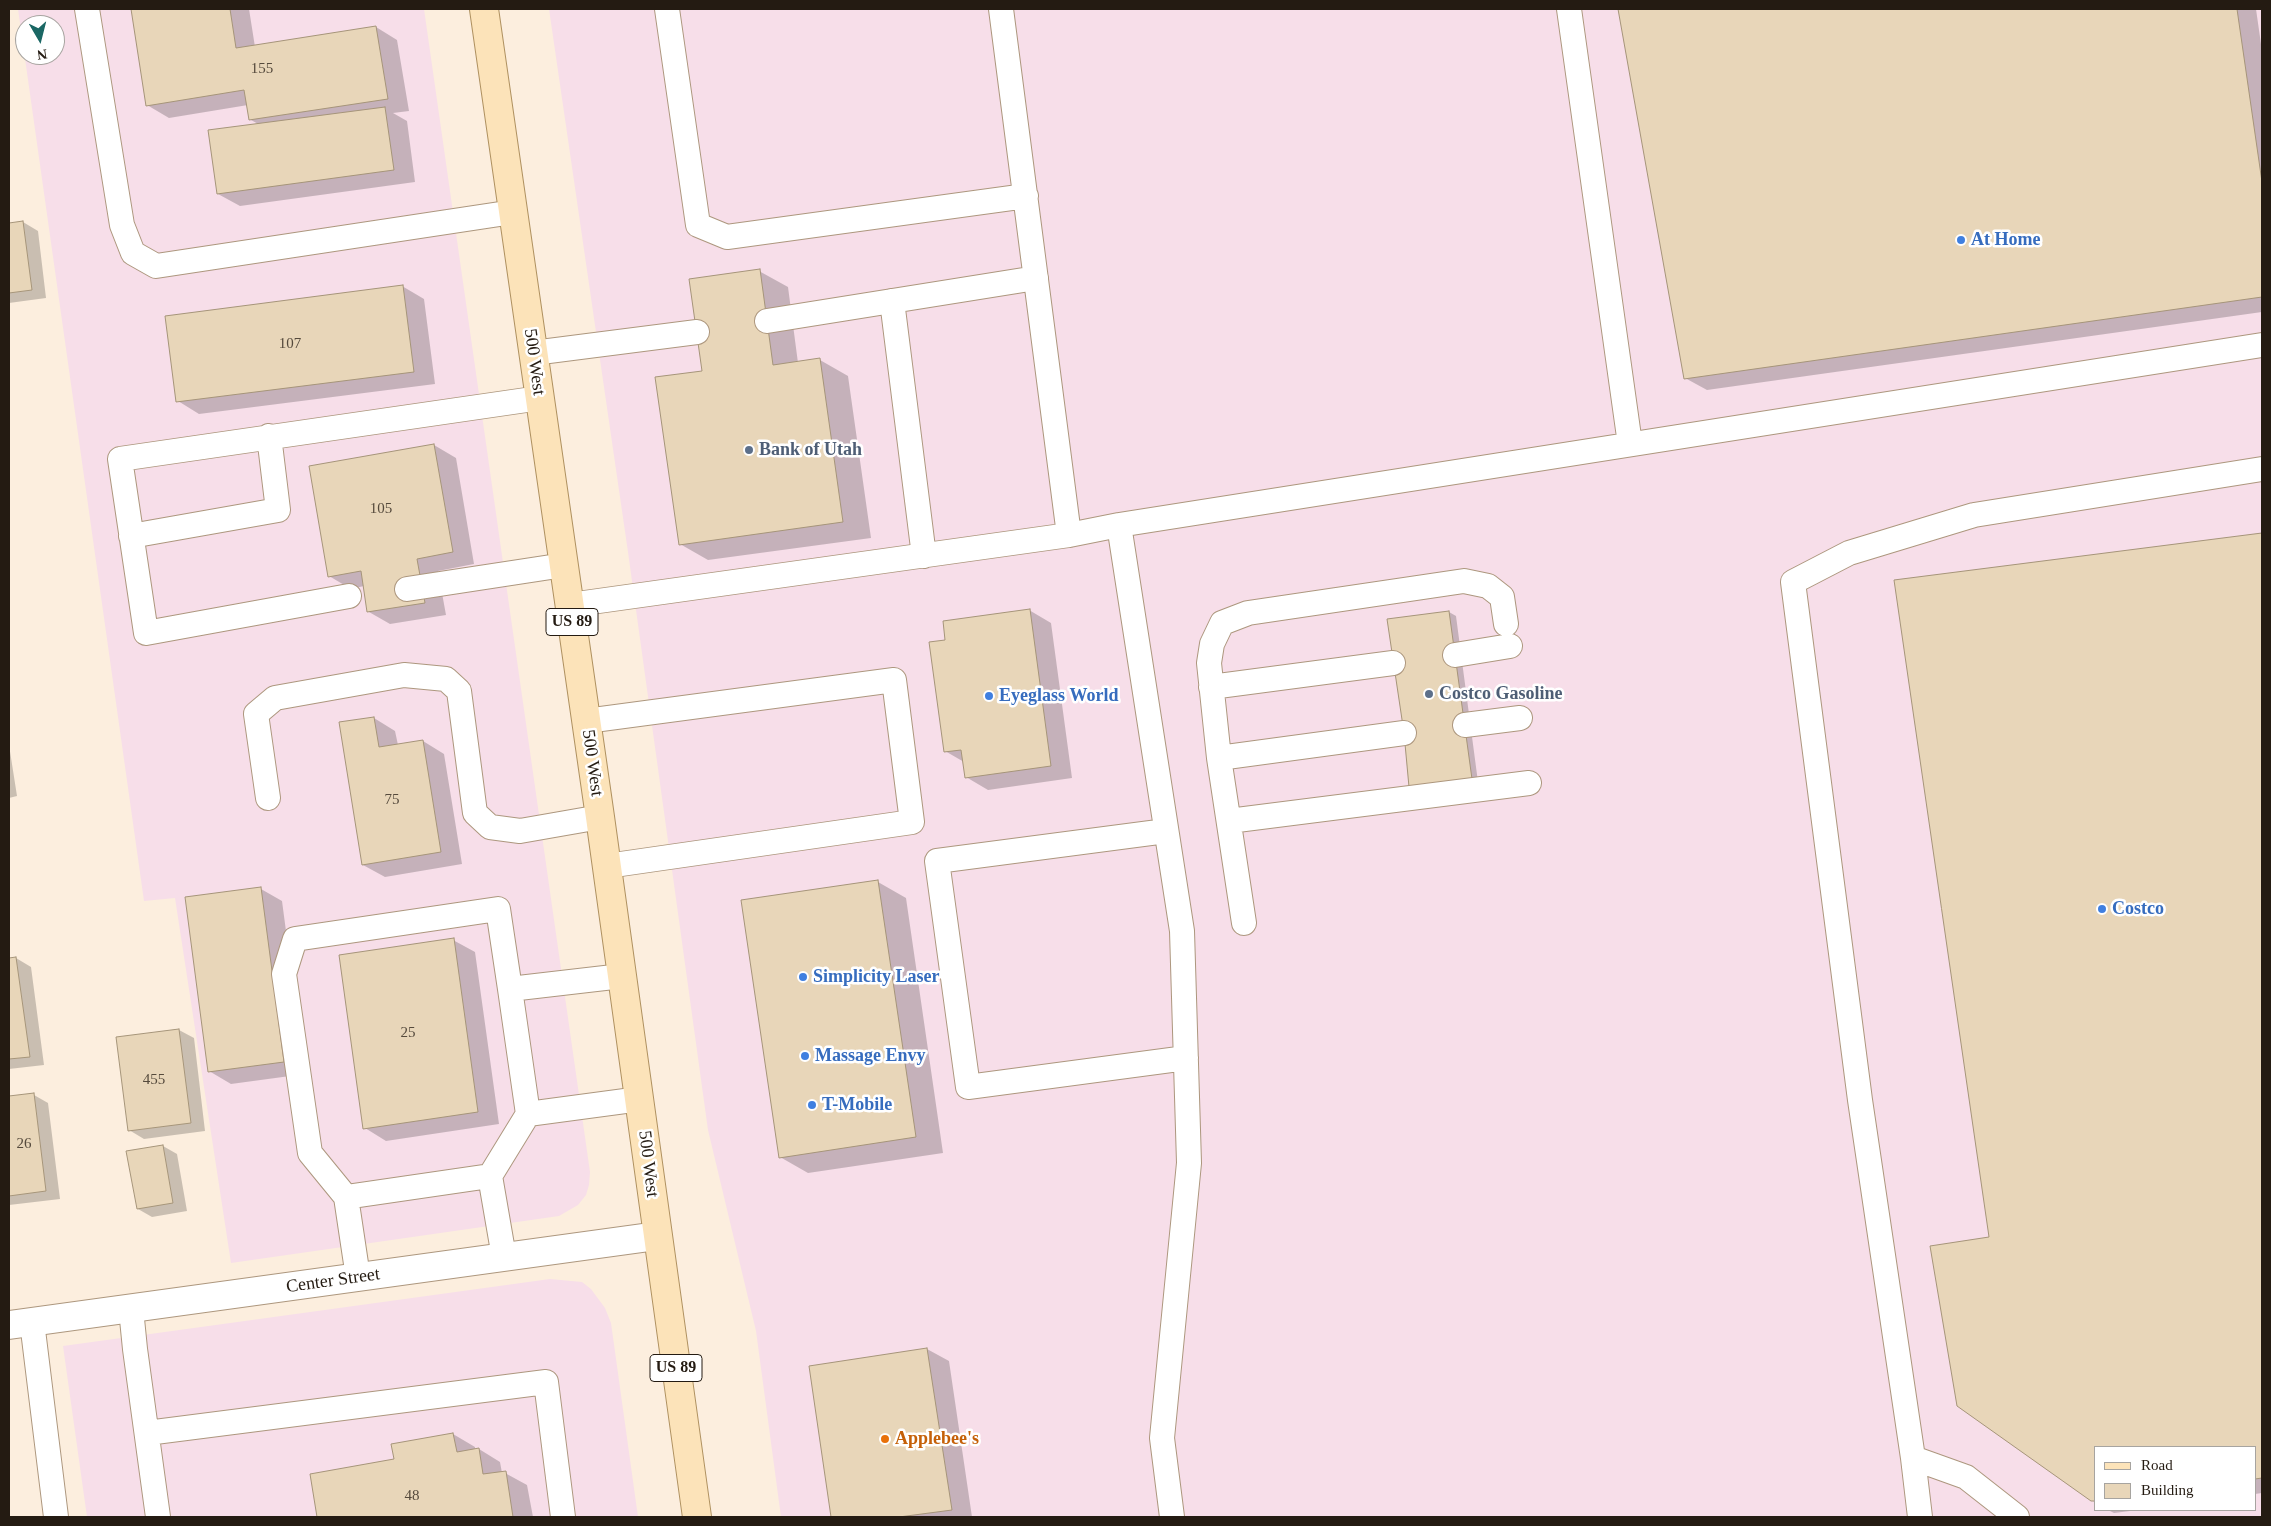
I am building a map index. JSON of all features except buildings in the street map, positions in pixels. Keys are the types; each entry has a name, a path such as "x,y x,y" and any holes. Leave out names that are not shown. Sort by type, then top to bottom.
{"main road":[{"name":"500 West","path":"484,9 640,1098 657,1236 697,1517"}],"street":[{"name":"Center Street","path":"20,1324 657,1236"}],"lane":[{"path":"87,9 122,225 133,253 156,266 513,212"},
{"path":"667,9 698,225 727,237 1026,196"},
{"path":"1001,9 1069,535"},
{"path":"1569,9 1630,444"},
{"path":"767,321 1036,278"},
{"path":"892,301 924,556"},
{"path":"533,353 697,332"},
{"path":"570,605 1069,535 1119,525 2262,345"},
{"path":"349,596 146,633 120,459 540,398"},
{"path":"131,536 278,510 269,436"},
{"path":"1920,1517 1914,1458 1860,1100 1793,582 1849,552 1974,515 2262,469"},
{"path":"1119,525 1182,931 1189,1163 1162,1438 1172,1517"},
{"path":"407,589 564,566"},
{"path":"1244,923 1219,758 1209,663 1212,644 1222,623 1248,612 1464,581 1488,586 1502,597 1508,635 1455,655"},
{"path":"1211,687 1393,663"},
{"path":"268,798 256,714 275,698 404,675 446,679 458,691 474,813 490,827 520,831 600,817"},
{"path":"586,721 894,680 912,822 607,866"},
{"path":"1465,725 1520,718"},
{"path":"1219,758 1404,732"},
{"path":"1229,821 1529,783"},
{"path":"1166,831 937,861 968,1087 1186,1058"},
{"path":"358,1277 346,1197 310,1153 284,974 296,939 498,909 528,1114 490,1176 504,1257"},
{"path":"510,989 622,976"},
{"path":"528,1114 640,1098"},
{"path":"346,1197 490,1176"},
{"path":"131,1309 134,1349 158,1517"},
{"path":"20,1324 56,1517"},
{"path":"147,1433 546,1382 563,1517"},
{"path":"1914,1458 1966,1477 2017,1517"}],"shaded area":[{"path":"18,9 424,9 590,1172 586,1195 578,1205 559,1216 231,1263 175,898 144,901 26,65 65,65 65,15 19,15"},
{"path":"549,9 2262,9 2262,1517 781,1517 756,1331 708,1130 628,552"},
{"path":"550,1279 582,1282 591,1289 605,1308 611,1323 638,1517 87,1517 63,1346"}],"place":[{"name":"At Home","path":"1961,240"},
{"name":"Bank of Utah","path":"749,450"},
{"name":"Costco Gasoline","path":"1429,694"},
{"name":"Eyeglass World","path":"989,696"},
{"name":"Costco","path":"2102,909"},
{"name":"Simplicity Laser","path":"803,977"},
{"name":"Massage Envy","path":"805,1056"},
{"name":"T-Mobile","path":"812,1105"},
{"name":"Applebee's","path":"885,1439"}]}
